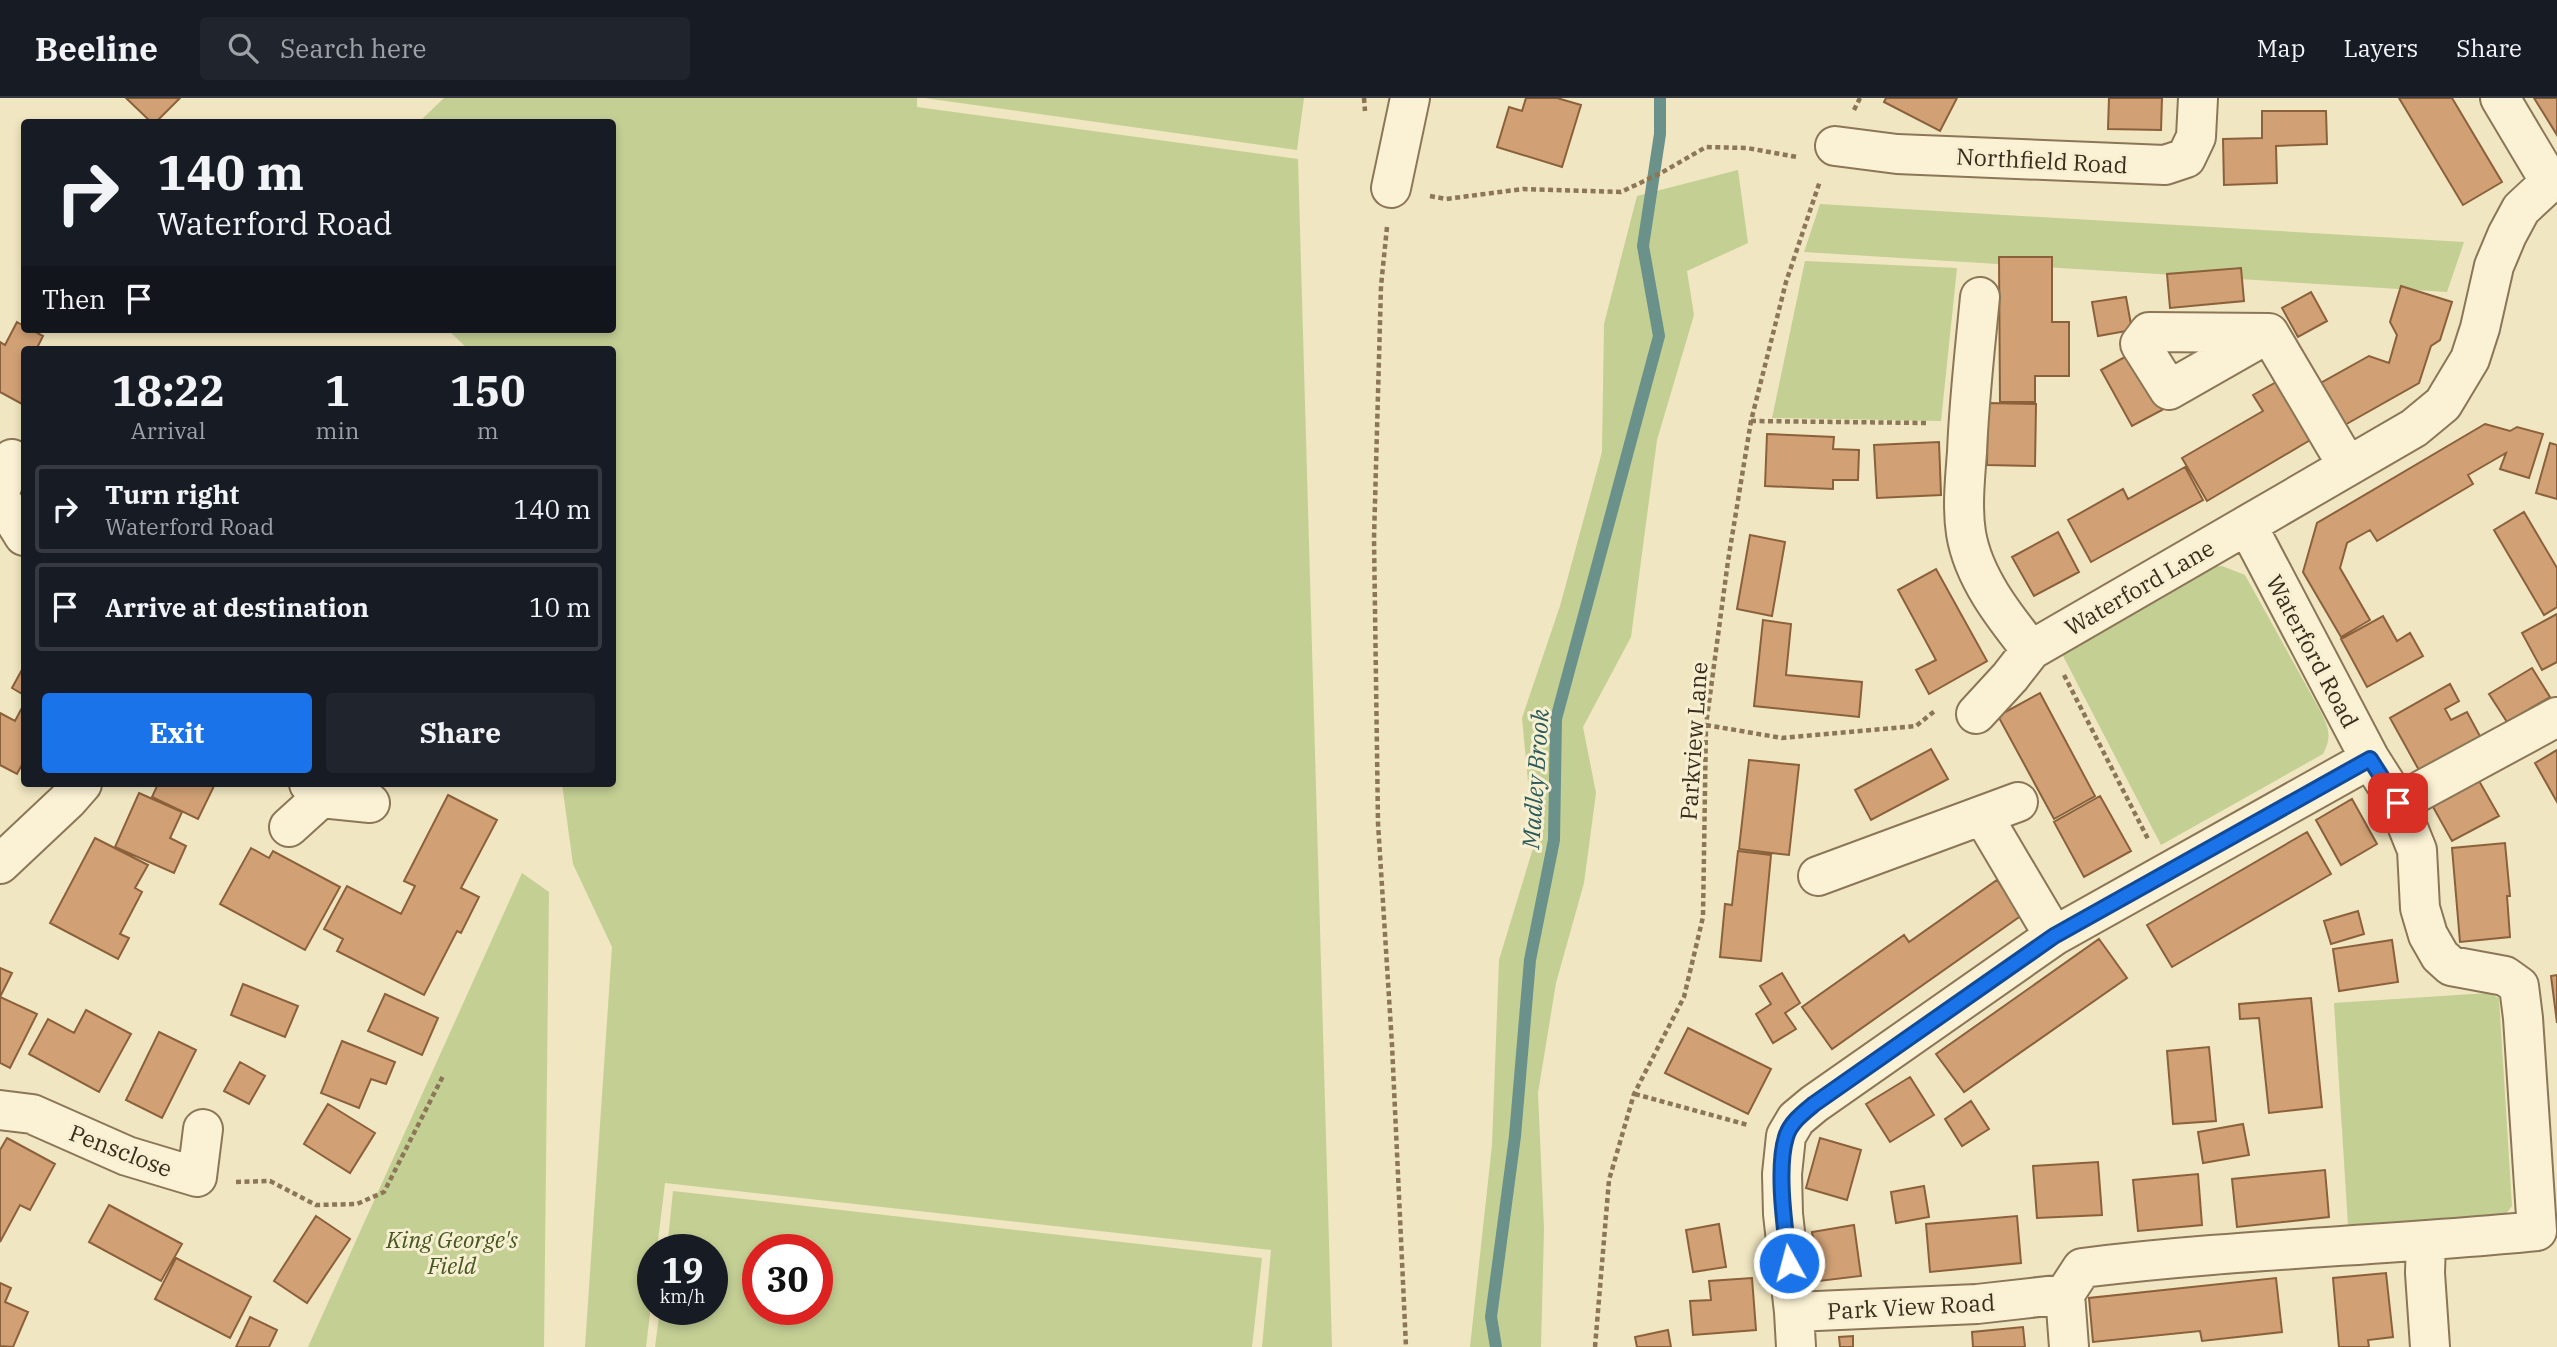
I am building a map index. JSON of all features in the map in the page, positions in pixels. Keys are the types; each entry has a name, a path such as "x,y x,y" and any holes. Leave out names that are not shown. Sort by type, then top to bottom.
{"street":[{"path":"1391,188 1410,98"},
{"name":"Northfield Road","path":"1831,154 1897,154 2165,165 2186,158 2196,137 2198,98"},
{"path":"2247,525 2414,428 2443,404 2470,359 2494,266 2507,234 2521,209 2553,181 2500,98"},
{"path":"1980,297 1968,424 1964,493 1966,535 1980,575 2001,613 2039,645"},
{"path":"2269,333 2347,465"},
{"path":"0,498 21,531"},
{"name":"Waterford Lane","path":"1976,714 2039,645 2247,525"},
{"name":"Waterford Road","path":"2247,525 2370,759 2398,803 2417,850 2420,908 2428,935 2440,956 2451,966 2505,976 2519,986 2537,1231 2426,1242"},
{"path":"2398,803 2557,716"},
{"path":"1786,1136 1796,1119 1814,1104 2054,936 2370,759"},
{"path":"0,864 79,787"},
{"path":"289,827 315,791 370,803"},
{"path":"1818,876 2018,802"},
{"path":"1983,816 2054,936"},
{"name":"Pensclose","path":"0,1110 32,1114 127,1156 197,1177 203,1129"},
{"name":"Park View Road","path":"1786,1136 1782,1174 1783,1214 1795,1329 2065,1294"},
{"path":"2069,1347 2065,1294 2082,1268 2242,1252 2426,1242 2425,1273 2430,1347"}],"path":[{"name":"Parkview Lane","path":"1595,1347 1609,1180 1634,1094 1684,997 1703,917 1706,725 1728,561 1751,421 1786,282 1831,154 1860,98"},
{"path":"1406,1347 1392,1045 1378,823 1374,538 1381,286 1391,188 1446,199 1523,189 1621,192 1706,147 1831,154"},
{"path":"1751,421 1968,424"},
{"path":"2039,645 2168,873"},
{"path":"1706,725 1782,738 1916,726 1947,701 1976,714"},
{"path":"197,1177 239,1182 270,1181 316,1205 358,1204 384,1192 443,1076"},
{"path":"1634,1094 1786,1136"}],"green space":[{"path":"444,98 917,98 917,107 1298,159 1332,1347 1262,1347 1271,1250 665,1183 659,1234 637,1234 637,1325 649,1325 646,1347 585,1347 612,947 573,864 562,787 616,787 616,346 465,346 451,333 616,333 616,119 422,119"},
{"path":"924,98 1304,98 1297,150"},
{"path":"1738,170 1748,243 1687,271 1694,315 1657,440 1631,637 1583,727 1596,793 1584,883 1556,983 1538,1093 1544,1229 1541,1347 1470,1347 1492,1145 1499,960 1534,845 1522,718 1560,606 1602,452 1604,324 1637,196"},
{"path":"1820,204 2464,242 2447,292 1804,252"},
{"path":"1805,261 1957,268 1941,421 1772,418"},
{"path":"2222,566 2245,575 2321,712 2328,728 2328,743 2323,754 2161,845 2061,652 2211,567"},
{"name":"King George's Field","path":"522,873 549,892 544,1347 308,1347"},
{"path":"2488,993 2499,998 2512,1206 2505,1215 2348,1225 2334,1003"},
{"path":"673,1191 1262,1258 1252,1347 655,1347 658,1325 728,1325 728,1234 669,1234"}],"building":[{"path":"126,98 180,98 159,119 148,119"},
{"path":"1526,98 1557,98 1581,105 1562,167 1497,147 1509,107 1522,111"},
{"path":"1886,98 1957,98 1940,131 1884,102"},
{"path":"2109,98 2162,98 2161,130 2108,129"},
{"path":"2399,98 2452,98 2502,182 2463,205"},
{"path":"2534,98 2557,98 2557,135"},
{"path":"2262,111 2326,111 2327,144 2276,146 2277,183 2224,185 2223,139 2262,138"},
{"path":"1999,257 2052,257 2052,322 2069,322 2069,376 2035,376 2035,402 2000,402"},
{"path":"2241,268 2244,301 2170,308 2167,274"},
{"path":"2401,286 2452,302 2440,340 2431,346 2419,383 2343,426 2319,384 2369,356 2389,363 2397,335 2390,322"},
{"path":"2311,292 2327,321 2298,337 2282,308"},
{"path":"2126,297 2132,330 2098,336 2092,302"},
{"path":"17,322 21,324 21,333 37,333 43,336 38,346 21,346 21,403 0,392 0,342 5,345"},
{"path":"2132,353 2162,410 2132,426 2101,370"},
{"path":"2278,381 2312,439 2207,501 2182,458 2263,411 2253,395"},
{"path":"1988,403 2036,404 2035,466 1987,465"},
{"path":"2485,424 2510,431 2517,427 2543,434 2529,478 2500,469 2506,453 2468,475 2473,484 2377,541 2370,530 2347,543 2340,568 2370,620 2341,637 2303,572 2317,523"},
{"path":"1767,434 1834,437 1833,449 1859,450 1858,480 1833,480 1833,489 1765,486"},
{"path":"1939,442 1941,495 1877,498 1874,445"},
{"path":"2550,443 2557,445 2557,499 2536,493"},
{"path":"2185,467 2203,500 2091,562 2068,520 2123,489 2128,499"},
{"path":"2524,512 2557,568 2557,607 2544,615 2494,530"},
{"path":"2058,532 2079,572 2034,596 2012,557"},
{"path":"1750,535 1785,542 1772,616 1737,609"},
{"path":"1936,569 1987,661 1929,694 1916,670 1936,660 1898,590"},
{"path":"2557,614 2557,662 2542,670 2522,633"},
{"path":"2383,616 2397,641 2410,633 2423,656 2367,687 2341,639"},
{"path":"1763,620 1791,624 1786,675 1862,682 1859,717 1754,706"},
{"path":"2532,668 2550,697 2507,722 2489,694"},
{"path":"21,672 21,693 12,688"},
{"path":"2450,684 2459,701 2445,709 2451,720 2467,712 2481,738 2420,772 2390,718"},
{"path":"2040,693 2095,796 2054,819 1998,716"},
{"path":"21,710 21,767 17,774 0,765 0,713 15,721"},
{"path":"1931,749 1948,779 1871,820 1855,790"},
{"path":"2557,750 2557,802 2535,763"},
{"path":"1749,760 1799,765 1789,855 1739,849"},
{"path":"2474,772 2499,816 2452,841 2428,798"},
{"path":"157,787 214,787 198,819 152,797"},
{"path":"139,793 182,812 170,838 186,846 174,873 115,847"},
{"path":"448,795 497,820 461,888 479,897 461,933 457,931 424,995 337,951 343,939 324,929 347,886 401,914 415,886 404,881"},
{"path":"2100,796 2131,851 2084,877 2054,822"},
{"path":"2352,799 2377,844 2341,865 2316,820"},
{"path":"2307,832 2331,874 2172,967 2147,925"},
{"path":"95,838 148,865 135,888 142,892 120,934 129,938 118,959 50,923"},
{"path":"2505,843 2510,896 2507,896 2510,937 2460,942 2452,848"},
{"path":"251,848 269,858 273,851 340,887 305,950 220,904"},
{"path":"1738,851 1771,855 1761,961 1720,957 1725,904 1732,905"},
{"path":"1997,880 2022,915 1832,1049 1802,1007 1904,935 1909,942"},
{"path":"2358,911 2364,934 2331,944 2324,921"},
{"path":"2099,939 2127,978 1964,1092 1936,1054"},
{"path":"2392,940 2398,982 2339,991 2333,949"},
{"path":"0,968 12,973 0,997"},
{"path":"1782,973 1800,1003 1785,1013 1796,1029 1773,1043 1756,1014 1771,1004 1760,986"},
{"path":"2557,975 2557,1023 2551,976"},
{"path":"243,984 298,1006 285,1037 231,1015"},
{"path":"385,994 438,1018 422,1055 368,1031"},
{"path":"0,997 37,1014 10,1068 0,1063"},
{"path":"2311,998 2322,1107 2269,1113 2259,1018 2240,1019 2239,1004"},
{"path":"86,1010 131,1034 99,1092 29,1054 48,1019 74,1033"},
{"path":"1688,1028 1771,1069 1748,1114 1665,1073"},
{"path":"159,1032 196,1050 162,1118 126,1100"},
{"path":"342,1041 395,1062 386,1084 371,1079 359,1108 321,1093"},
{"path":"2209,1047 2216,1121 2173,1124 2167,1051"},
{"path":"240,1062 265,1076 249,1104 224,1091"},
{"path":"1910,1077 1934,1115 1890,1142 1866,1104"},
{"path":"1971,1101 1989,1129 1962,1146 1945,1119"},
{"path":"328,1104 375,1133 350,1173 304,1144"},
{"path":"2243,1124 2249,1155 2203,1163 2198,1132"},
{"path":"7,1138 55,1164 30,1210 20,1205 0,1242 0,1150"},
{"path":"1820,1138 1861,1150 1847,1200 1806,1188"},
{"path":"2098,1162 2102,1215 2037,1218 2033,1166"},
{"path":"2325,1170 2329,1217 2237,1227 2232,1179"},
{"path":"2198,1174 2202,1225 2138,1231 2133,1180"},
{"path":"1924,1186 1929,1217 1896,1223 1891,1192"},
{"path":"109,1205 182,1244 161,1281 89,1242"},
{"path":"316,1216 350,1239 307,1303 274,1281"},
{"path":"2017,1216 2021,1263 1930,1272 1926,1224"},
{"path":"1719,1224 1726,1267 1693,1272 1686,1230"},
{"path":"1854,1225 1861,1276 1819,1281 1812,1232"},
{"path":"176,1258 251,1297 230,1338 155,1299"},
{"path":"2386,1273 2393,1337 2368,1340 2369,1347 2339,1347 2333,1278"},
{"path":"1752,1278 1756,1330 1693,1335 1690,1301 1711,1300 1709,1281"},
{"path":"2276,1278 2282,1332 2202,1341 2200,1331 2093,1342 2089,1298"},
{"path":"0,1283 11,1288 5,1302 28,1312 13,1347 0,1346"},
{"path":"250,1317 277,1330 269,1347 236,1347"},
{"path":"2023,1327 2025,1347 1973,1347 1972,1332"},
{"path":"1668,1330 1671,1347 1637,1347 1635,1337"},
{"path":"1853,1336 1853,1347 1840,1347 1839,1337"}],"waterway":[{"name":"Madley Brook","path":"1496,1347 1491,1317 1515,1136 1530,960 1554,840 1556,719 1659,336 1643,246 1660,134 1660,98"}],"route":[{"path":"1789,1263 1783,1214 1782,1174 1786,1136 1796,1119 1814,1104 2054,936 2370,759 2398,803"}]}
